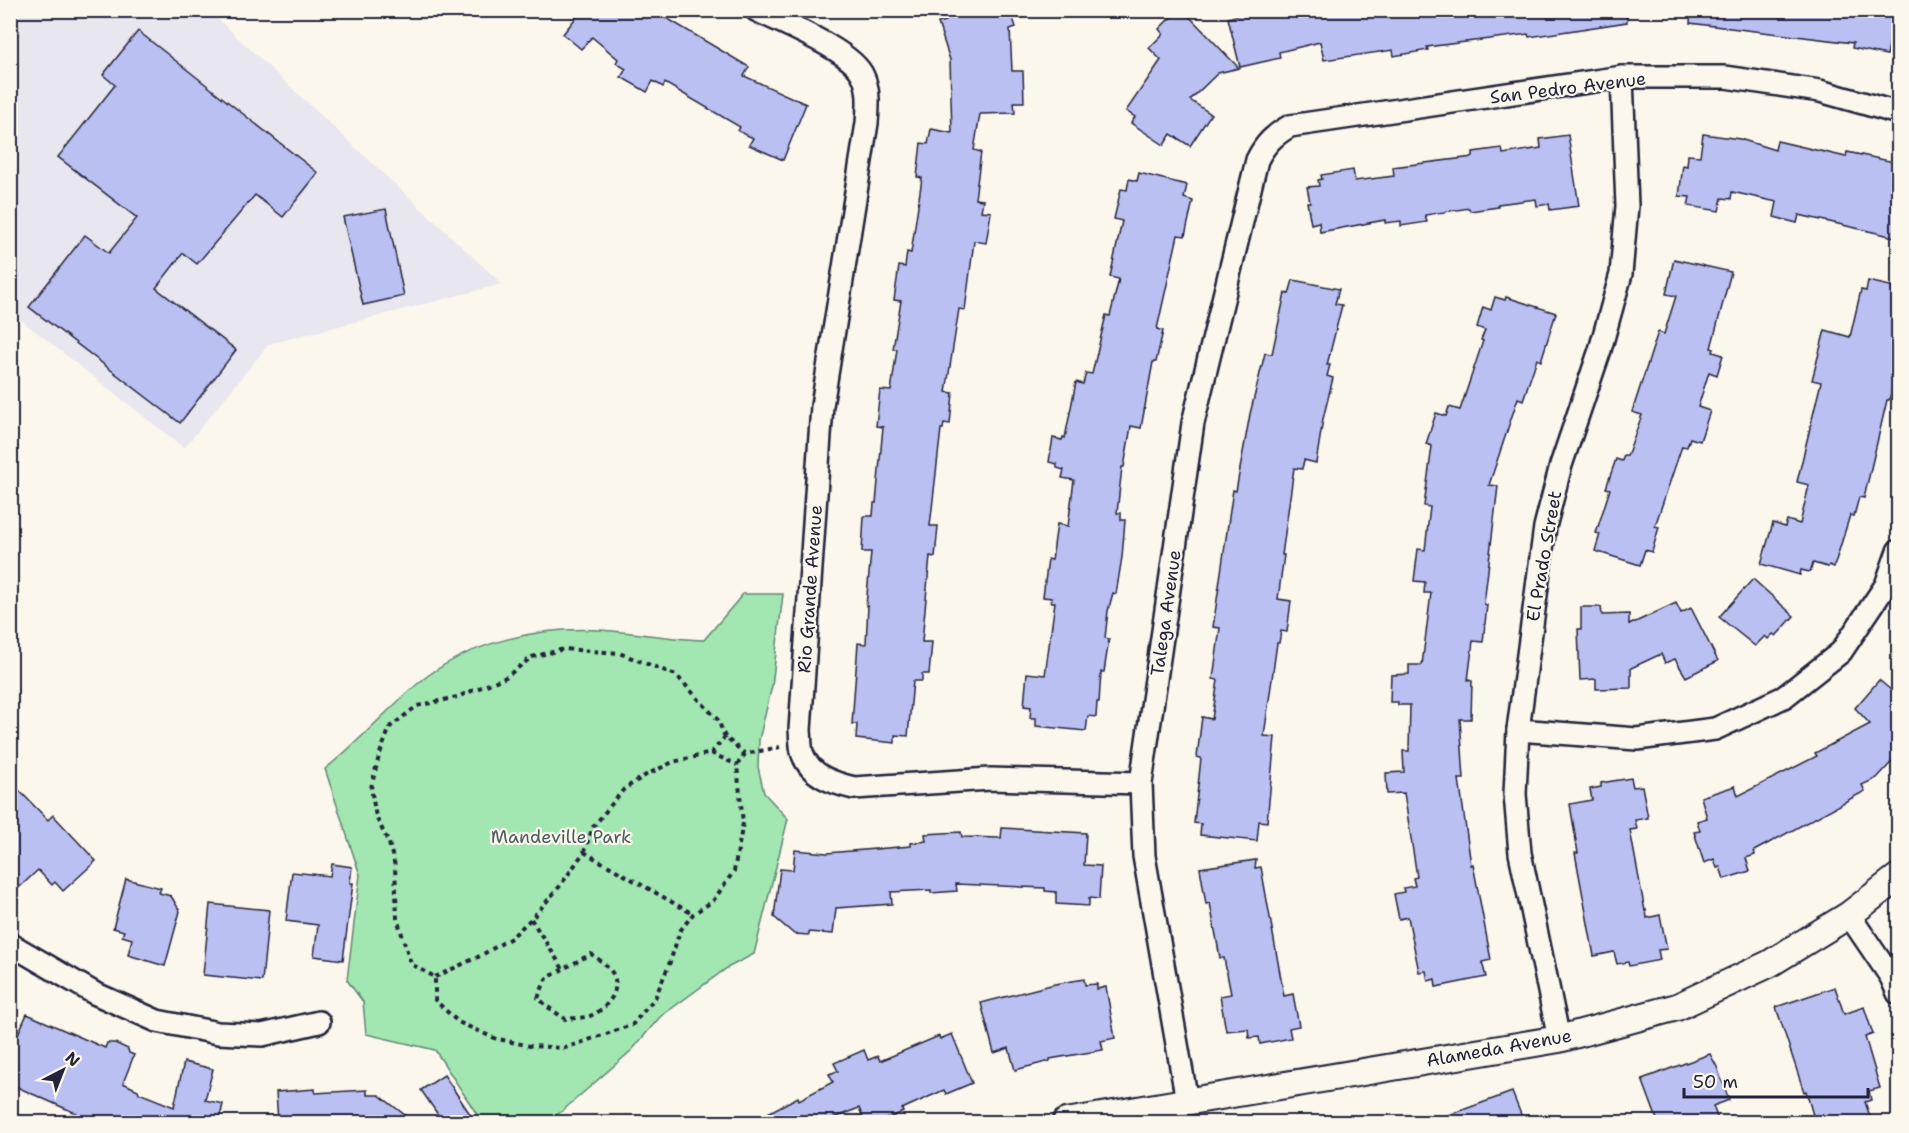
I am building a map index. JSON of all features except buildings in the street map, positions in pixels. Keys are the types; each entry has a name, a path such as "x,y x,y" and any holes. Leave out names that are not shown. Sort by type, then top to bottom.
{"street":[{"name":"Rio Grande Avenue","path":"756,10 850,59 863,75 868,99 867,123 822,406 800,730 803,754 814,772 834,783 854,788 990,779 1141,783"},
{"name":"San Pedro Avenue","path":"1274,135 1290,126 1622,77 1725,77 1820,91 1899,114"},
{"name":"El Prado Street","path":"1559,1040 1520,853 1515,794 1518,729 1545,527 1561,465 1600,350 1621,274 1627,206 1622,77"},
{"name":"Talega Avenue","path":"1187,1101 1144,856 1141,783 1193,423 1234,264 1257,160 1264,146 1274,135"},
{"path":"1518,729 1637,739 1715,729 1784,697 1841,652 1886,585 1899,551"},
{"name":"Alameda Avenue","path":"1066,1122 1559,1040 1677,1006 1769,964 1850,915 1899,877"},
{"path":"1850,915 1899,993"},
{"path":"10,944 94,993 157,1021 218,1033 262,1035 319,1022"}],"path":[{"path":"435,977 411,964 397,918 395,866 389,843 376,817 371,788 379,756 390,727 417,706 457,698 506,677 532,657 564,649 619,653 676,675 718,720 725,737 746,754"},
{"path":"435,977 480,956 511,938 531,919 560,886 584,852 593,827 624,789 673,762 711,753 725,737"},
{"path":"435,977 435,1000 458,1022 494,1038 530,1046 565,1048 632,1025 655,998 680,932 693,914 713,901 734,871 743,823 737,765 746,754 801,744"},
{"path":"711,753 737,765"},
{"path":"584,852 693,914"},
{"path":"531,919 562,969"},
{"path":"591,954 601,961 613,975 616,988 609,1003 589,1016 566,1019 548,1007 538,998 546,979 562,969 591,954"}],"shaded area":[{"path":"10,11 209,11 502,284 269,344 184,448 11,312"}],"green space":[{"name":"Mandeville Park","path":"743,594 783,594 772,686 759,740 758,767 764,793 788,819 754,954 727,968 660,1017 632,1050 561,1112 545,1122 482,1122 435,1050 366,1034 363,1002 347,980 360,875 325,769 426,677 465,654 508,639 554,631 599,630 704,640"}]}
